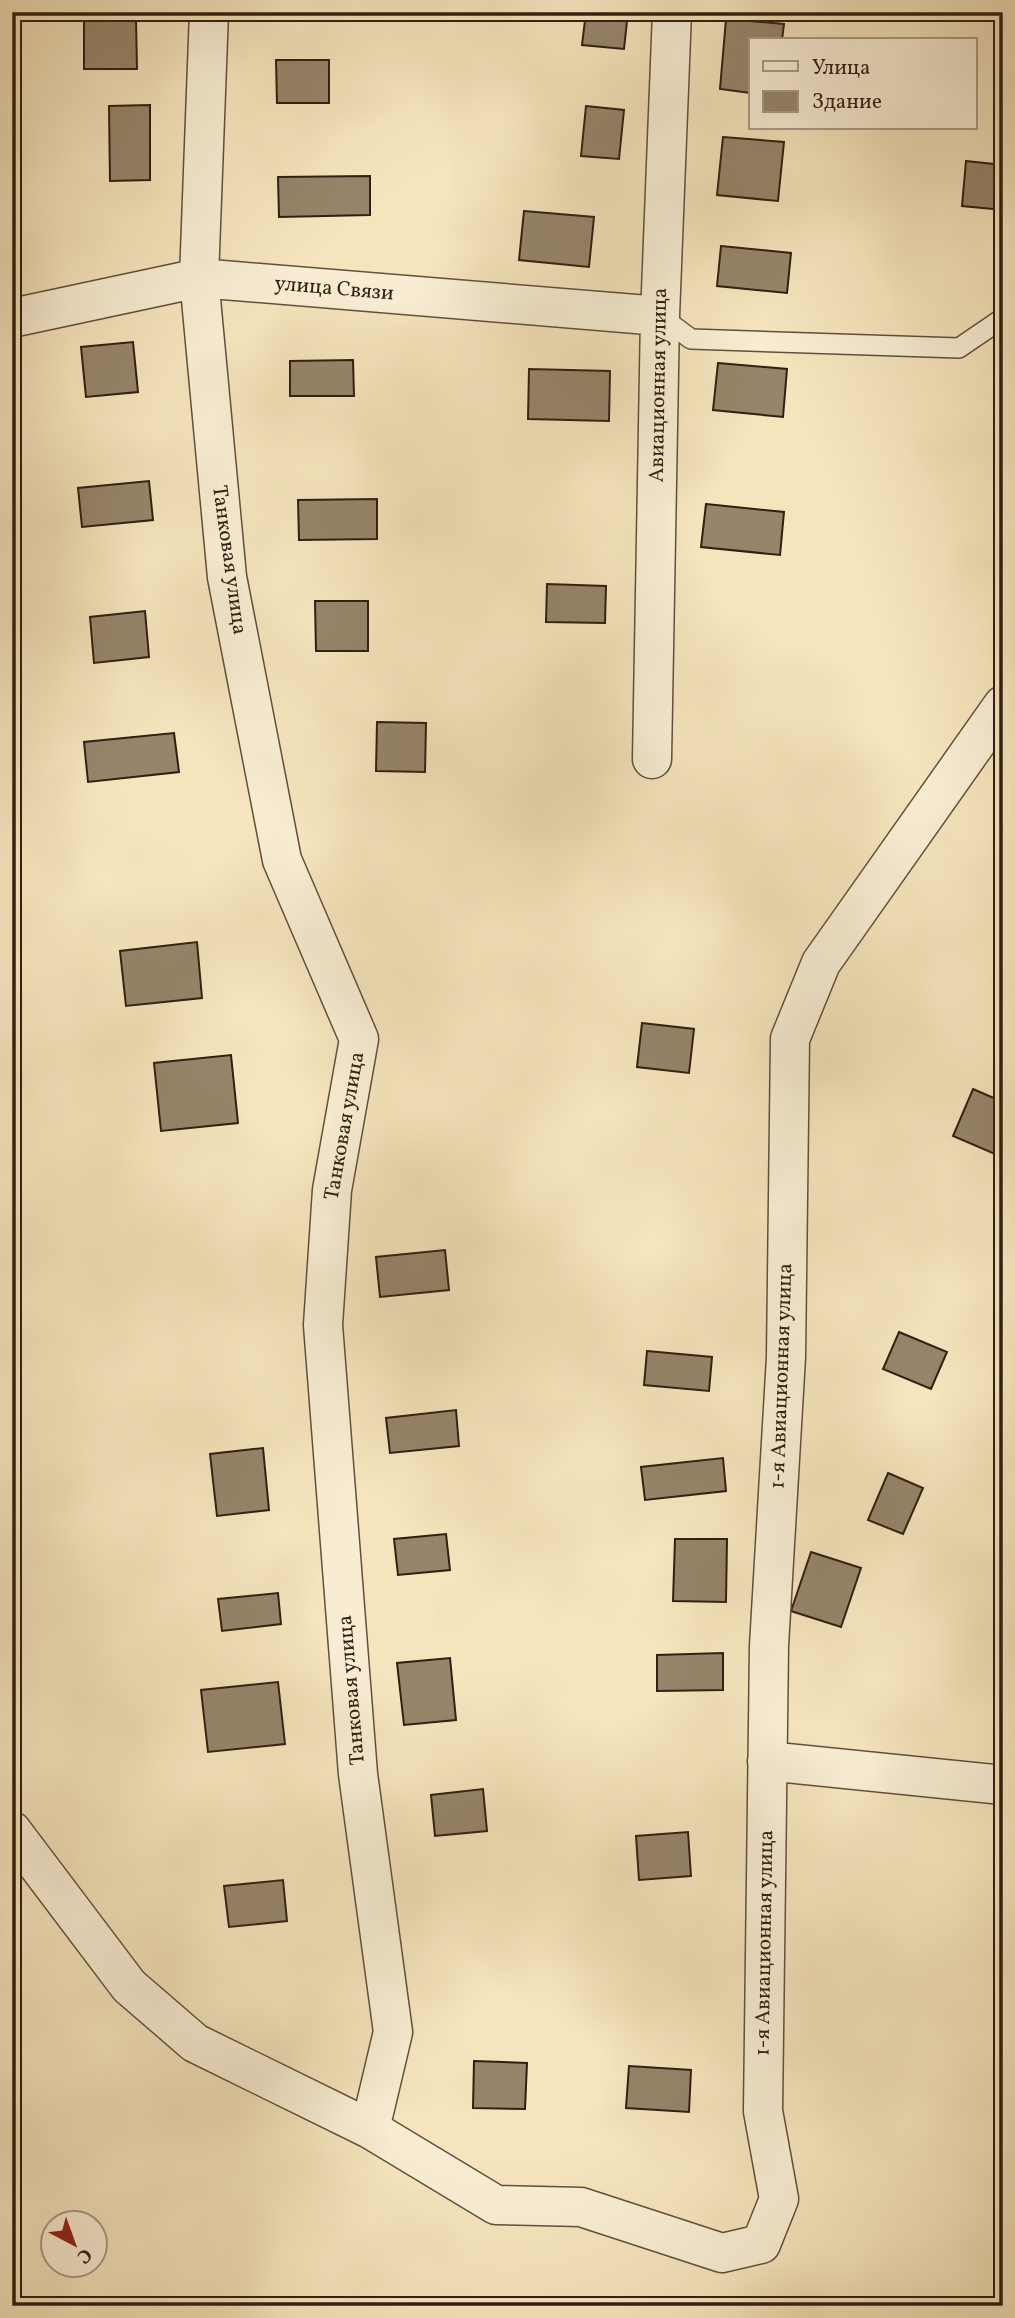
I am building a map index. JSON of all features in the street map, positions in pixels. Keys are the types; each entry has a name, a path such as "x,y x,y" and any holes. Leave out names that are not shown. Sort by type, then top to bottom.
{"street":[{"name":"Танковая улица","path":"209,12 199,278 227,577 282,860 359,1039 331,1190 323,1325 358,1774 393,2032 370,2129"},
{"name":"Авиационная улица","path":"652,759 660,316 672,12"},
{"name":"улица Связи","path":"12,317 199,278 660,316"},
{"name":"1-я Авиационная улица","path":"370,2129 496,2205 581,2207 722,2253 761,2244 779,2199 763,2111 769,1646 786,1357 790,1039 821,962 1003,705"},
{"path":"768,1761 1003,1785"},
{"path":"12,1831 129,1986 195,2042 370,2129"}],"lane":[{"path":"660,316 691,339 959,348 1003,318"}],"building":[{"path":"586,12 628,12 624,49 582,45"},
{"path":"136,19 137,69 84,69 84,20"},
{"path":"726,19 784,24 782,38 749,38 749,93 720,89"},
{"path":"276,60 329,60 329,103 277,103"},
{"path":"150,105 150,180 110,181 109,106"},
{"path":"586,106 624,110 619,159 581,156"},
{"path":"723,137 784,142 778,201 717,195"},
{"path":"966,161 1003,165 1003,210 962,206"},
{"path":"370,176 370,215 279,217 278,177"},
{"path":"524,211 594,217 589,267 519,260"},
{"path":"721,246 791,253 787,293 717,286"},
{"path":"133,342 138,392 86,397 81,347"},
{"path":"353,360 354,396 290,396 290,361"},
{"path":"718,363 787,369 783,417 713,410"},
{"path":"529,369 610,371 609,421 528,419"},
{"path":"149,481 153,520 82,527 78,488"},
{"path":"377,499 377,539 299,540 298,500"},
{"path":"706,504 784,512 780,555 701,547"},
{"path":"547,584 606,586 605,623 546,622"},
{"path":"315,601 368,601 368,651 316,651"},
{"path":"145,611 149,657 94,663 90,617"},
{"path":"377,722 426,723 425,772 376,771"},
{"path":"174,733 179,772 88,782 84,742"},
{"path":"197,942 202,998 126,1006 120,951"},
{"path":"642,1023 694,1029 689,1073 637,1067"},
{"path":"231,1055 238,1123 161,1131 154,1063"},
{"path":"973,1089 1003,1102 1002,1157 953,1136"},
{"path":"445,1250 449,1290 380,1297 376,1257"},
{"path":"899,1332 947,1352 931,1389 883,1369"},
{"path":"647,1351 712,1357 709,1391 644,1385"},
{"path":"456,1410 459,1446 390,1453 386,1418"},
{"path":"263,1448 269,1510 217,1516 210,1454"},
{"path":"723,1458 726,1491 645,1500 641,1467"},
{"path":"888,1473 923,1488 903,1534 868,1520"},
{"path":"446,1534 450,1570 398,1575 394,1539"},
{"path":"675,1539 727,1539 726,1602 673,1601"},
{"path":"811,1552 861,1568 841,1627 791,1611"},
{"path":"278,1593 281,1624 222,1631 218,1599"},
{"path":"723,1653 723,1690 657,1691 657,1655"},
{"path":"450,1658 456,1720 404,1725 397,1663"},
{"path":"278,1682 285,1744 208,1752 201,1690"},
{"path":"483,1789 487,1831 435,1836 431,1795"},
{"path":"688,1832 691,1876 639,1880 636,1836"},
{"path":"283,1880 287,1921 229,1927 224,1886"},
{"path":"474,2061 527,2063 525,2109 473,2108"},
{"path":"629,2066 691,2070 689,2112 626,2108"}]}
